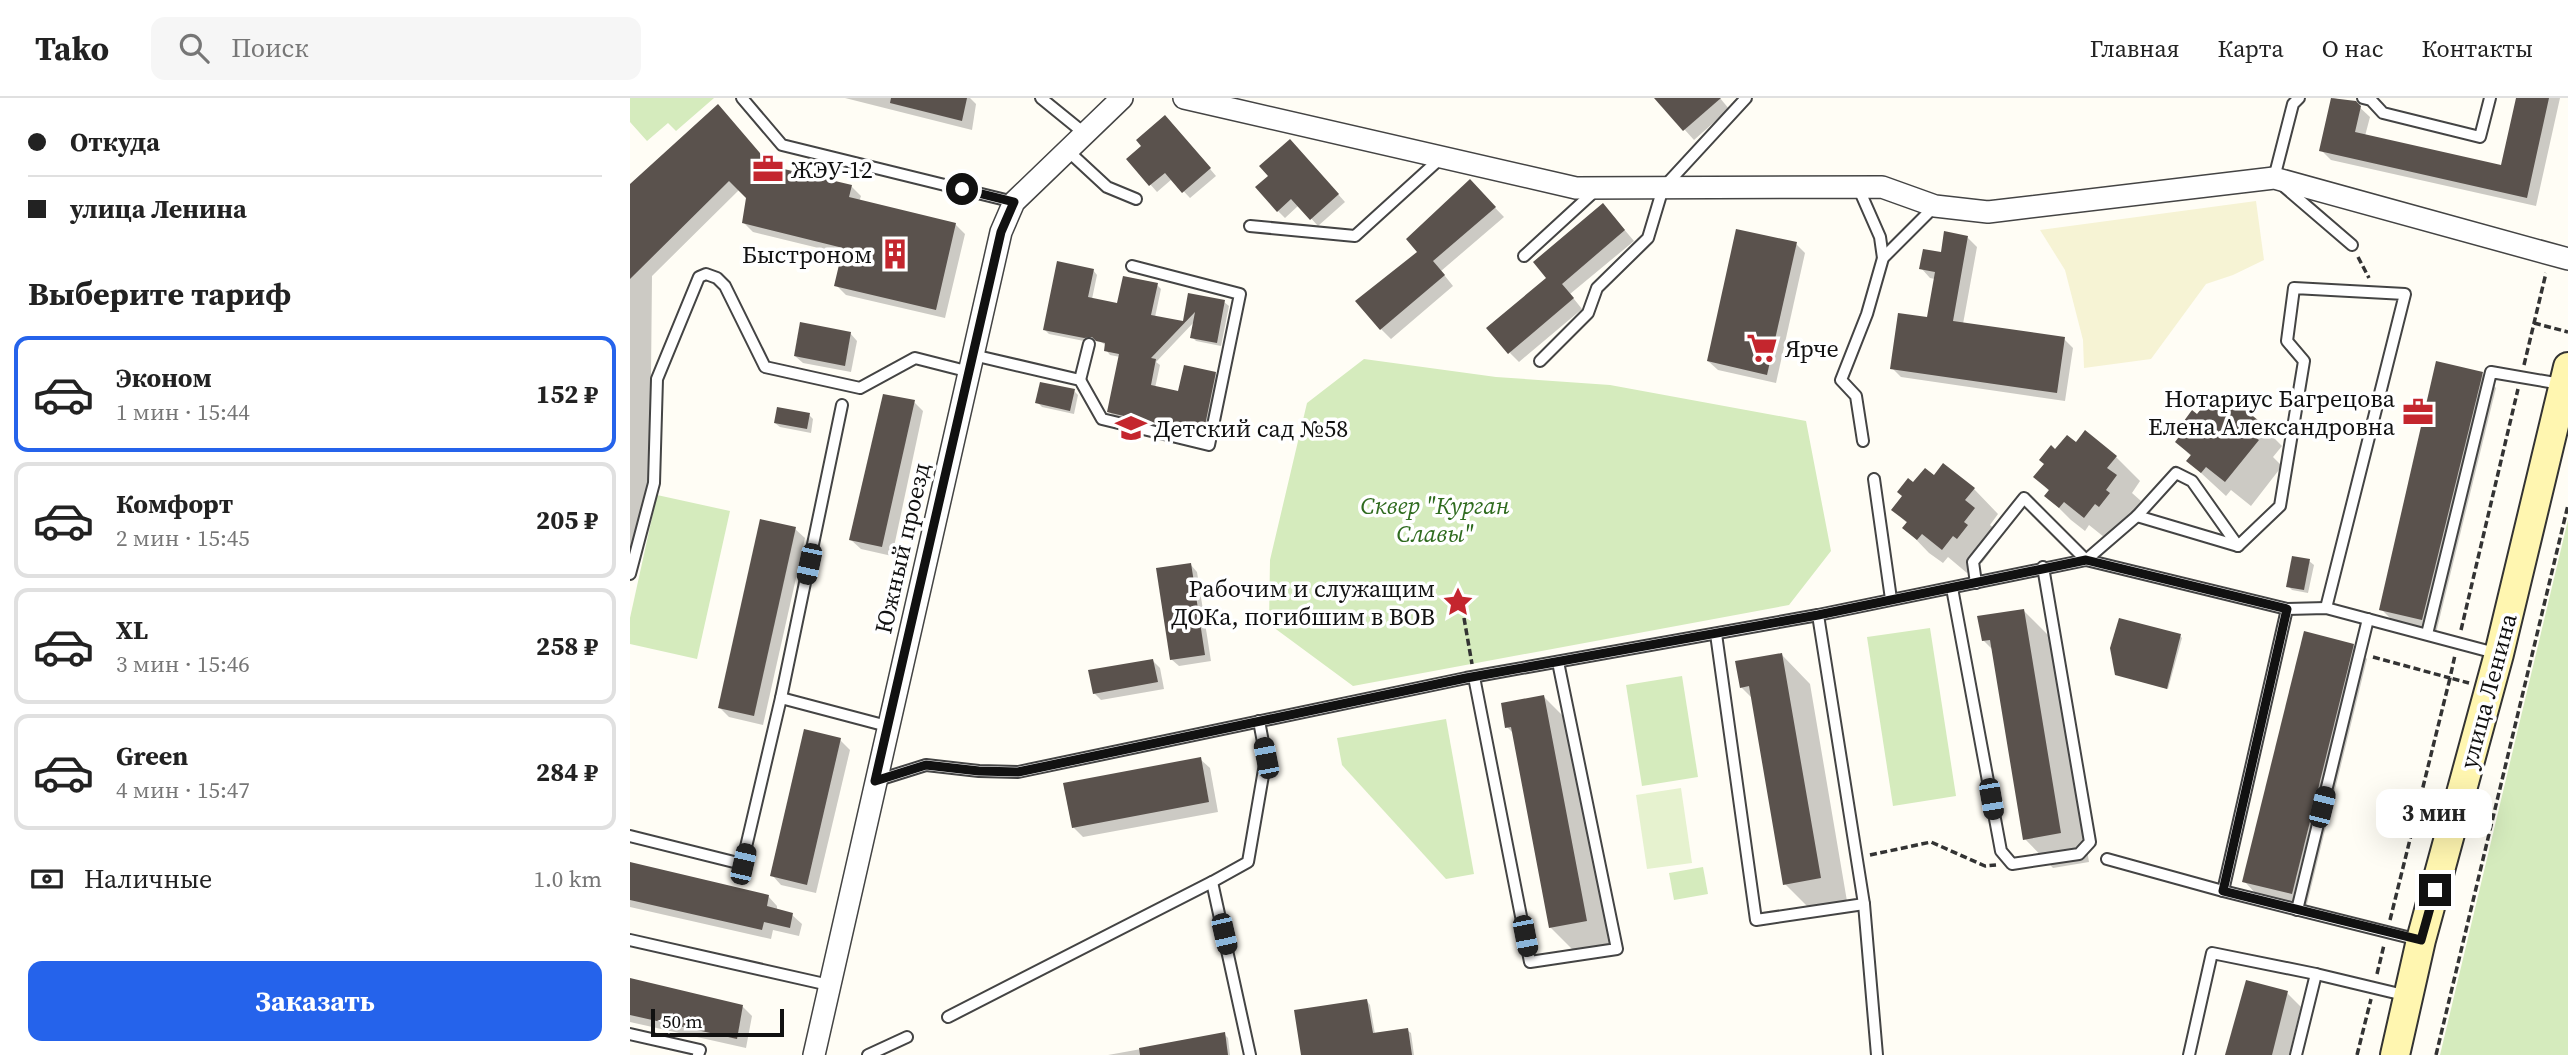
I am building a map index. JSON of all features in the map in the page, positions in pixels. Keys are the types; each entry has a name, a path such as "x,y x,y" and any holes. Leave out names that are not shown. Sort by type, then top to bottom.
{"street":[{"name":"Южный проезд","path":"814,1055 1001,232 1014,202 1122,98"},
{"path":"1184,98 1576,188 1882,187 1935,206 1988,212 2274,178 2559,257"},
{"name":"улица Ленина","path":"2395,1055 2421,940 2499,654 2566,376"}],"lane":[{"path":"742,98 782,145 1014,202"},
{"path":"1041,98 1084,133"},
{"path":"1540,361 1588,313 1597,288 1648,239 1662,188 1746,98"},
{"path":"2298,98 2293,104 2274,178 2352,245"},
{"path":"2363,98 2371,100 2383,113 2480,137 2490,98"},
{"path":"1067,150 1107,187 1136,199"},
{"path":"1250,226 1355,236 1442,157"},
{"path":"1858,187 1881,237 1883,258 1867,314 1841,380 1856,396 1863,441"},
{"path":"1524,256 1598,189"},
{"path":"1883,258 1935,206"},
{"path":"1088,344 1080,380 1102,419 1209,445 1240,294 1132,266"},
{"path":"630,574 654,483 657,379 699,276 711,275 725,286 765,367 860,388 915,358 1080,380"},
{"path":"2238,546 2280,506 2304,361 2287,341 2294,288 2405,294 2326,608"},
{"path":"2427,635 2491,372 2521,377 2566,376"},
{"path":"630,836 743,864 781,698 842,405"},
{"path":"2086,560 2137,516 2176,473 2192,481 2238,546"},
{"path":"1874,479 1891,599"},
{"path":"1976,583 1972,562 2024,498 2086,560"},
{"path":"2137,516 2238,546"},
{"path":"875,781 926,765 1018,772 1474,677 1818,615 2086,560 2287,609 2326,608 2499,654"},
{"path":"1952,588 2001,851 2012,864 2080,854 2090,842 2043,567"},
{"path":"2223,891 2287,609"},
{"path":"1818,615 1864,904 1877,1055"},
{"path":"2297,910 2368,619"},
{"path":"1716,634 1756,920 1864,904"},
{"path":"1474,677 1530,962 1617,949 1558,662"},
{"path":"781,698 887,726"},
{"path":"948,1017 1248,862 1266,758 1259,722"},
{"path":"2107,859 2421,940"},
{"path":"1212,882 1250,1055"},
{"path":"630,940 829,985"},
{"path":"2189,1055 2212,953 2408,996"},
{"path":"2296,1055 2315,974"},
{"path":"630,1034 699,1050 698,1055"},
{"path":"868,1055 906,1037"}],"path":[{"path":"2352,245 2376,292"},
{"path":"2357,1055 2534,323 2559,257"},
{"path":"2534,323 2568,332"},
{"path":"2436,1055 2568,505"},
{"path":"1464,618 1474,677"},
{"path":"2360,653 2522,696"},
{"path":"1856,858 1931,842 1984,866 2012,864"}],"shaded area":[{"path":"2256,201 2264,260 2206,284 2151,359 2084,368 2083,340 2065,270 2040,230"}],"green space":[{"path":"630,98 714,98 676,131 668,123 647,141 630,122"},
{"name":"Сквер \"Курган Славы\"","path":"1364,359 1496,377 1610,385 1806,421 1831,551 1789,605 1353,686 1269,624 1270,560 1307,403"},
{"path":"657,495 730,511 697,659 630,644 630,618"},
{"path":"2568,520 2568,1055 2440,1055"},
{"path":"1930,628 1956,796 1893,806 1867,637"},
{"path":"1682,676 1698,777 1642,786 1626,685"},
{"path":"1446,719 1474,874 1446,879 1342,765 1337,738"},
{"path":"1681,788 1692,863 1647,869 1636,795"},
{"path":"1703,867 1708,894 1674,900 1669,873"}],"building":[{"path":"891,98 967,98 962,121 890,103"},
{"path":"1654,98 1721,98 1683,131"},
{"path":"2331,98 2356,101 2361,106 2355,132 2501,165 2516,98 2549,98 2527,198 2319,151"},
{"path":"718,104 771,166 852,185 849,197 956,223 936,310 834,286 843,248 742,223 746,198 729,181 630,279 630,184"},
{"path":"1165,115 1211,168 1182,193 1165,173 1149,186 1126,159 1141,146 1136,140"},
{"path":"1290,139 1339,194 1310,220 1291,199 1277,212 1255,187 1268,176 1259,166"},
{"path":"1470,179 1496,207 1433,261 1445,275 1380,330 1355,301 1417,252 1406,239"},
{"path":"1603,203 1625,230 1562,284 1574,298 1508,354 1486,328 1546,278 1533,262"},
{"path":"1736,229 1797,242 1767,375 1707,361"},
{"path":"1944,231 1968,236 1953,321 2065,337 2057,393 1890,369 1898,313 1927,317 1935,272 1919,269 1923,249 1941,252"},
{"path":"1057,261 1094,269 1088,297 1117,303 1123,276 1158,283 1151,315 1183,321 1188,293 1225,300 1217,343 1190,338 1195,312 1151,358 1156,359 1151,385 1178,391 1184,365 1216,372 1203,435 1107,412 1119,354 1104,351 1105,343 1092,337 1084,338 1043,330"},
{"path":"800,322 851,332 845,366 794,356"},
{"path":"2436,361 2483,372 2422,620 2379,610"},
{"path":"1040,382 1075,389 1070,411 1035,403"},
{"path":"883,394 915,400 882,547 849,540"},
{"path":"2227,395 2259,421 2249,433 2259,440 2225,482 2206,467 2201,473 2186,461 2191,455 2175,442 2185,429 2181,425 2192,410 2197,414 2208,400 2217,408"},
{"path":"777,407 810,413 807,429 774,423"},
{"path":"2085,430 2117,456 2107,468 2117,475 2106,490 2110,493 2099,507 2095,504 2084,518 2064,502 2059,508 2044,496 2049,490 2033,477 2044,464 2039,460 2051,445 2055,449 2067,435 2076,442"},
{"path":"1943,463 1975,488 1965,500 1975,508 1964,522 1968,525 1957,539 1953,536 1942,550 1922,534 1917,540 1902,528 1907,522 1891,510 1902,496 1897,492 1908,478 1913,482 1925,468 1934,475"},
{"path":"760,519 796,527 754,716 718,708"},
{"path":"2292,556 2310,559 2304,590 2286,587"},
{"path":"1191,563 1205,655 1170,660 1156,568"},
{"path":"2024,609 2061,833 2023,840 1990,640 1982,641 1977,616"},
{"path":"2119,618 2181,634 2167,689 2115,675 2110,648"},
{"path":"2304,631 2354,644 2292,894 2242,882"},
{"path":"1782,653 1821,878 1783,885 1749,686 1740,688 1735,661"},
{"path":"1153,659 1158,682 1093,694 1088,670"},
{"path":"1544,695 1587,921 1549,928 1511,727 1505,728 1501,703"},
{"path":"804,729 841,738 807,885 770,876"},
{"path":"1201,757 1209,802 1072,828 1063,783"},
{"path":"630,862 769,895 767,906 793,913 790,928 764,922 762,930 630,900"},
{"path":"630,978 743,1005 737,1039 630,1015"},
{"path":"2246,980 2288,991 2272,1055 2225,1055"},
{"path":"1367,999 1373,1033 1408,1028 1412,1055 1301,1055 1294,1010"},
{"path":"1225,1032 1228,1055 1140,1055 1139,1048"}],"place":[{"name":"ЖЭУ-12","path":"768,169"},
{"name":"Быстроном","path":"895,254"},
{"name":"Ярче","path":"1762,348"},
{"name":"Нотариус Багрецова Елена Александровна","path":"2418,412"},
{"name":"Детский сад №58","path":"1131,428"},
{"name":"Рабочим и служащим ДОКа, погибшим в ВОВ","path":"1458,602"}],"route":[{"path":"962,189 1014,202 1001,232 875,781 926,765 1018,772 1466,678 1818,615 2086,560 2287,609 2223,891 2421,940 2435,890"}]}
